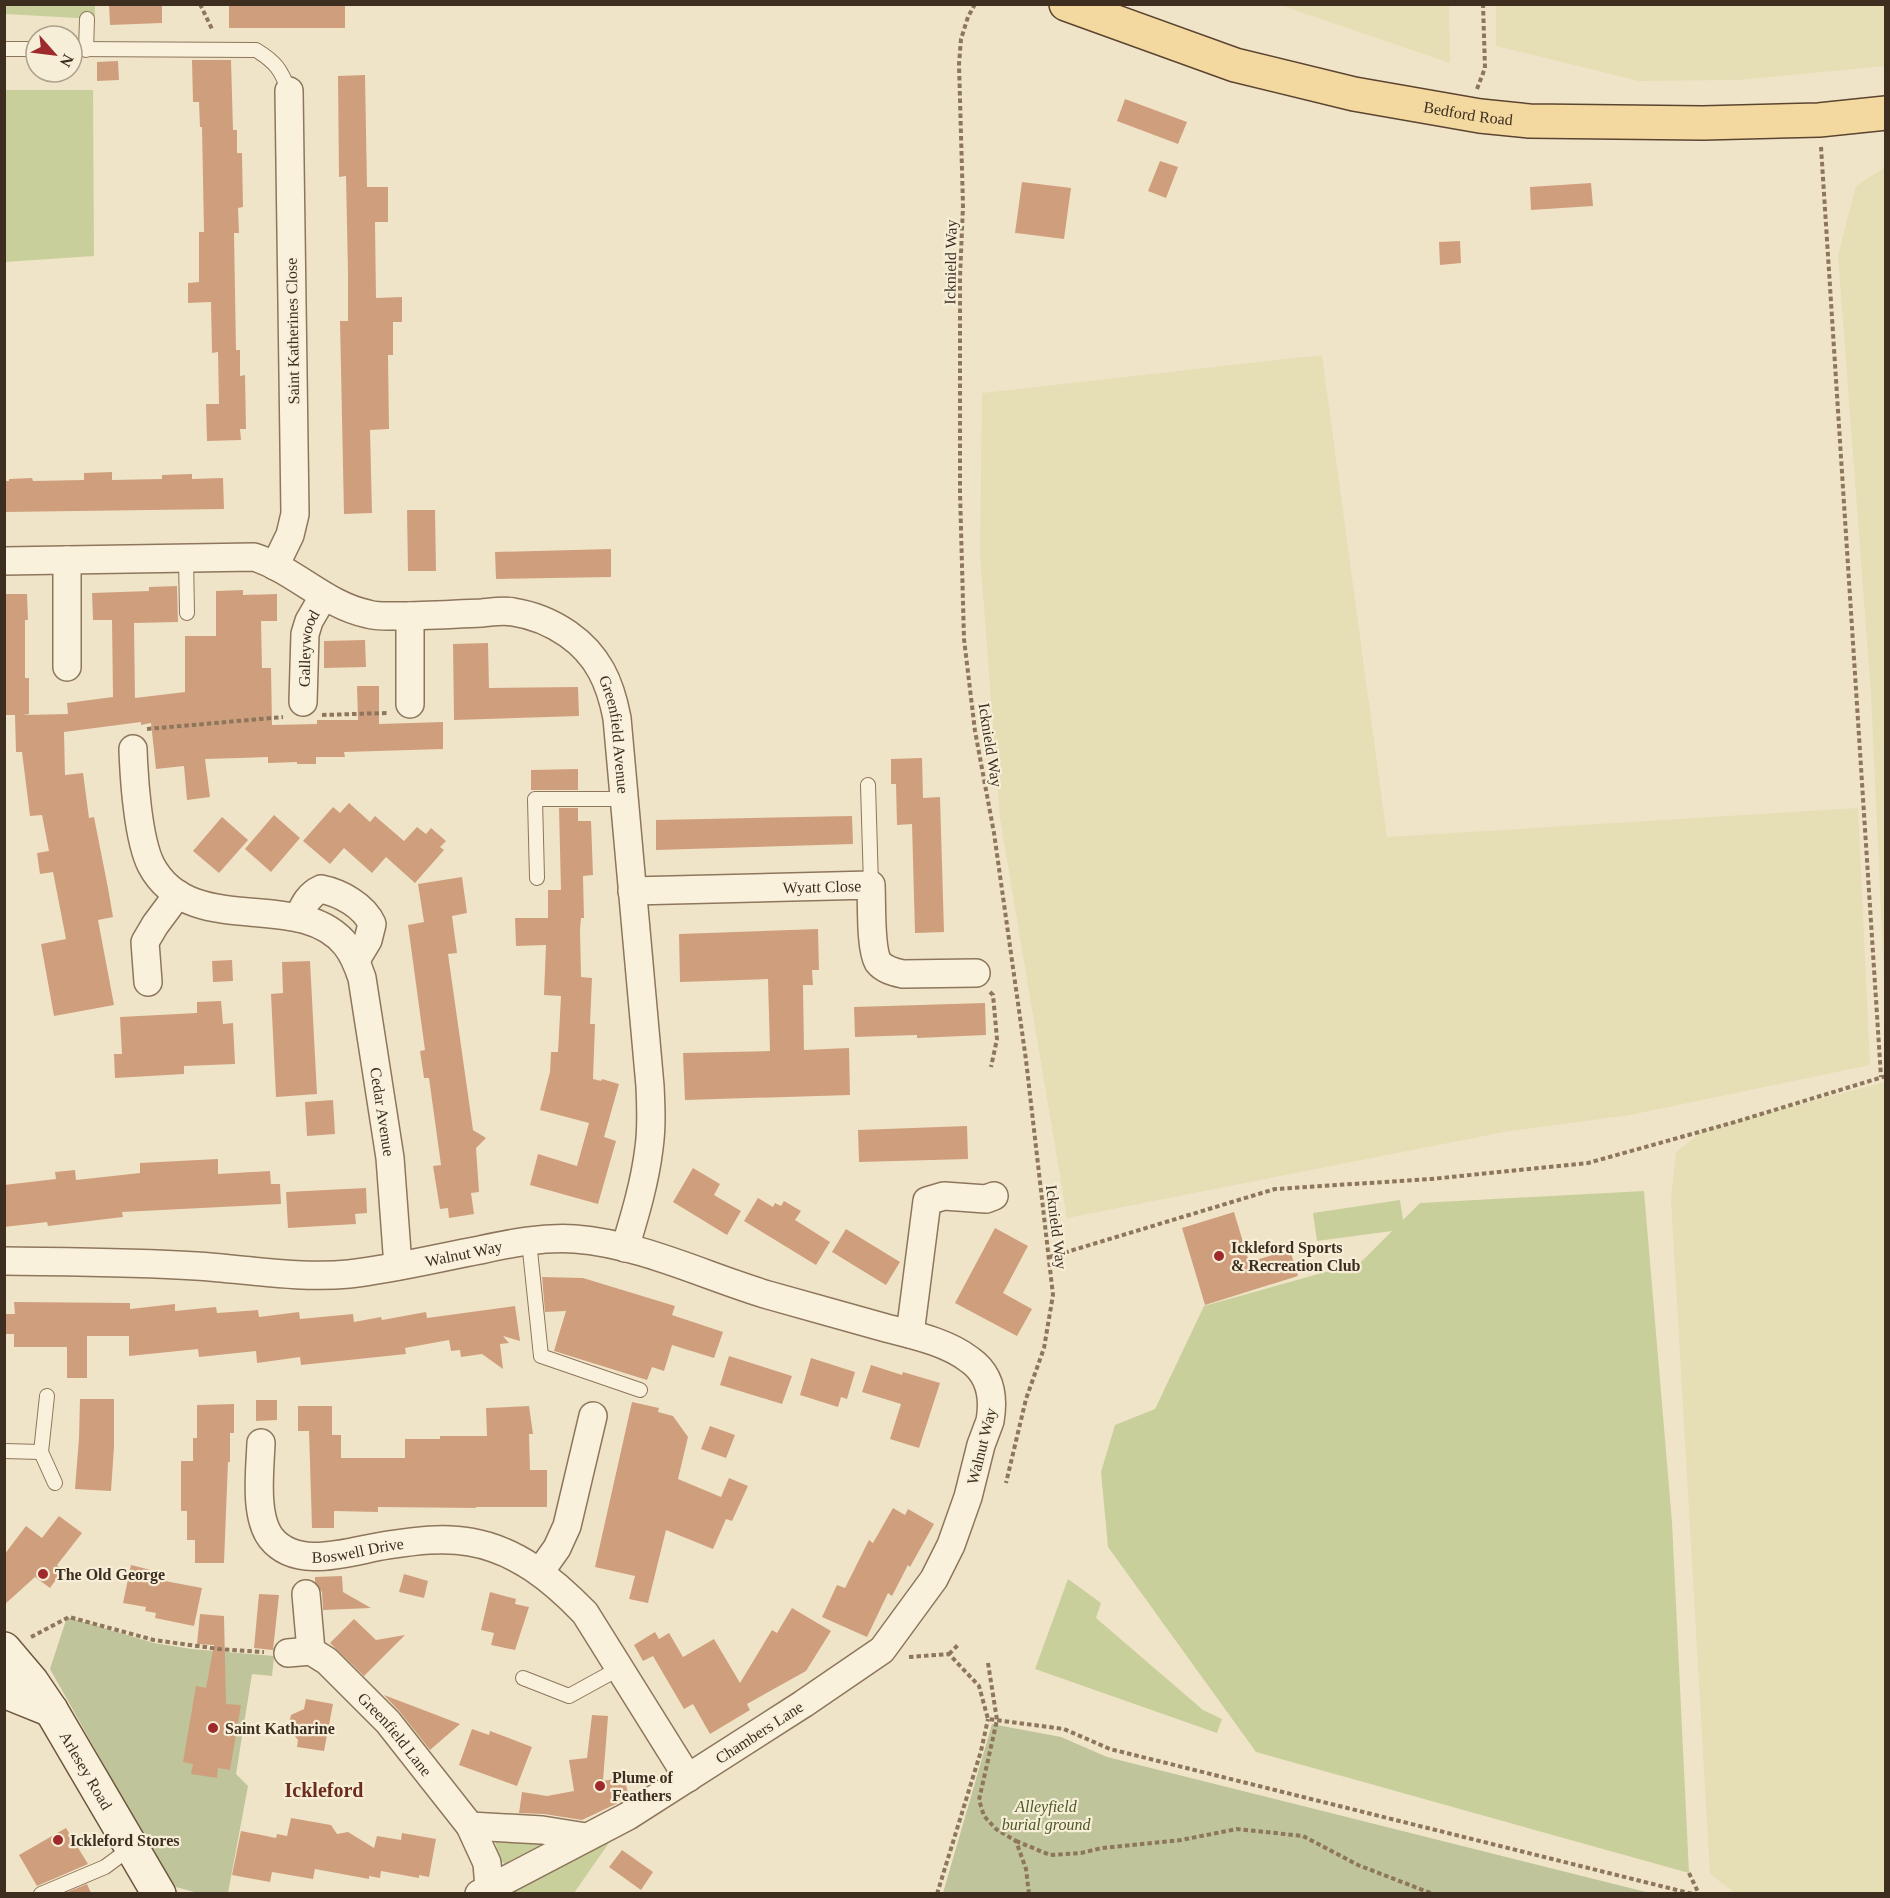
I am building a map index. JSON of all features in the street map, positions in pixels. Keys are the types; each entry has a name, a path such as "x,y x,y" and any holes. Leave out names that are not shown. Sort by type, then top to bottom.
{"main road":[{"name":"Bedford Road","path":"1066,4 1234,65 1354,94 1480,116 1529,122 1703,123 1819,120 1886,113"}],"street":[{"name":"Saint Katherines Close","path":"275,566 290,535 295,514 289,92"},
{"name":"Greenfield Avenue","path":"4,561 254,557 275,566 323,597 369,615 410,616 511,611 558,627 577,640 593,656 604,672 613,695 617,718 651,1120 645,1175 625,1248"},
{"path":"67,667 68,560"},
{"name":"Galleywood","path":"303,709 305,634 309,621 323,597"},
{"path":"410,616 410,705"},
{"name":"Cedar Avenue","path":"133,749 134,781 145,849 151,866 162,880 178,894 210,907 315,922 328,929 346,944 356,960 362,978 390,1158 398,1266"},
{"name":"Wyatt Close","path":"632,891 677,888 871,885 874,950 878,962 892,972 903,974 976,973"},
{"path":"298,918 307,899 321,889 339,895 354,904 363,911 372,924 368,940 356,960"},
{"path":"148,982 145,942 178,894"},
{"path":"910,1335 927,1201 944,1196 986,1199 994,1196"},
{"name":"Walnut Way","path":"4,1261 197,1266 280,1274 347,1274 551,1238 599,1242 625,1248 766,1294 910,1335 946,1347 970,1360 988,1380 992,1407 968,1497"},
{"path":"540,1572 557,1548 567,1526 593,1416"},
{"name":"Boswell Drive","path":"261,1443 261,1512 270,1537 289,1551 312,1556 329,1556 390,1545 450,1539 490,1547 510,1554 540,1572 566,1593 585,1613 688,1778"},
{"name":"Chambers Lane","path":"484,1891 628,1816 882,1650 934,1579 951,1545 968,1497"},
{"path":"300,1652 306,1594"},
{"name":"Arlesey Road","path":"5,1650 32,1682 51,1710 159,1893"},
{"name":"Greenfield Lane","path":"300,1652 327,1661 388,1722 470,1826 487,1863 484,1891"},
{"path":"4,1691 51,1710"},
{"path":"470,1826 542,1830 586,1837"}],"lane":[{"path":"84,31 87,19"},
{"path":"4,49 24,49"},
{"path":"84,50 256,50 282,70 289,92"},
{"path":"186,558 187,613"},
{"path":"868,786 871,885"},
{"path":"537,878 535,800 624,799"},
{"path":"529,1241 541,1356 640,1390"},
{"path":"47,1396 41,1452 55,1483"},
{"path":"4,1451 41,1452"},
{"path":"523,1678 570,1696 620,1668"},
{"path":"41,1893 105,1867 132,1847"}],"path":[{"path":"200,4 222,51"},
{"name":"Icknield Way","path":"975,4 961,39 959,64 963,206 960,277 960,492 964,639 975,730 994,833 1026,1060 1053,1295 1044,1348 1026,1399 1006,1483"},
{"path":"1475,94 1485,68 1483,4"},
{"path":"1050,1257 1275,1189 1431,1179 1588,1163 1735,1122 1883,1076 1819,120"},
{"path":"133,749 144,730 303,709 410,712 410,705"},
{"path":"976,973 993,995 997,1039 992,1067"},
{"path":"5,1650 69,1617 153,1640 219,1649 300,1652"},
{"path":"882,1650 907,1657 949,1654 958,1645"},
{"path":"937,1893 981,1751 988,1719 979,1686 949,1654"},
{"path":"987,1663 997,1720 979,1800 984,1816 996,1829 1016,1841 1050,1855 1181,1840 1237,1829 1304,1836 1358,1865 1433,1893"},
{"path":"988,1719 1064,1730 1110,1749 1693,1893"},
{"path":"981,1751 990,1752"},
{"path":"1016,1841 1026,1869 1029,1893"},
{"path":"1689,1873 1699,1893"}],"shaded area":[{"path":"1280,5 1449,5 1450,63"},
{"path":"1496,5 1885,5 1885,66 1738,80 1639,81 1496,46"},
{"path":"1885,167 1885,1000 1871,694 1838,255 1856,186"},
{"path":"1322,355 1387,837 1858,808 1870,1065 1630,1115 1504,1132 1067,1218 1000,818 980,555 982,393"},
{"path":"1885,1082 1885,1893 1735,1893 1710,1874 1671,1199 1676,1152 1705,1129"}],"green space":[{"path":"4,5 95,5 95,19 5,14"},
{"path":"5,90 93,90 94,256 5,262"},
{"path":"1644,1191 1672,1522 1689,1873 1256,1752 1108,1547 1101,1472 1115,1425 1155,1409 1204,1306 1361,1262 1392,1231 1317,1241 1313,1213 1400,1200 1403,1220 1420,1203"},
{"path":"1068,1579 1101,1603 1096,1618 1203,1710 1222,1719 1217,1733 1035,1669"},
{"path":"67,1617 154,1643 191,1649 274,1656 272,1676 252,1674 236,1774 248,1786 228,1893 198,1893 172,1886 50,1669"},
{"name":"Alleyfield burial ground","path":"992,1724 1061,1737 1107,1757 1650,1893 943,1893"},
{"path":"620,1827 574,1893 493,1893"},
{"path":"494,1836 555,1843 507,1865 500,1861"}],"building":[{"path":"109,4 162,4 162,23 110,25"},
{"path":"229,4 345,4 345,28 229,28"},
{"path":"192,60 231,60 233,130 237,130 237,153 242,153 243,207 238,208 239,233 234,233 236,350 240,350 240,376 245,375 246,429 240,429 241,440 207,441 206,404 219,404 218,352 212,353 211,302 188,303 188,283 199,282 199,232 204,232 202,127 200,127 199,102 193,102"},
{"path":"118,61 119,80 97,81 97,62"},
{"path":"365,75 367,187 388,187 388,222 375,222 376,298 402,297 402,322 393,322 393,355 388,355 389,429 370,430 372,513 344,514 340,321 348,321 348,273 346,176 339,177 338,76"},
{"path":"1125,99 1187,122 1178,144 1117,121"},
{"path":"1160,161 1178,167 1166,198 1148,191"},
{"path":"1022,182 1071,188 1064,239 1015,233"},
{"path":"1591,183 1593,206 1531,210 1530,187"},
{"path":"1460,241 1461,263 1440,265 1439,242"},
{"path":"112,472 112,480 162,479 162,475 192,474 192,479 223,478 224,509 4,512 4,481 9,481 9,479 84,480 84,473"},
{"path":"407,510 435,510 436,571 408,571"},
{"path":"611,549 611,577 496,579 495,552"},
{"path":"177,586 178,622 134,623 135,698 185,692 185,636 216,636 216,591 243,590 243,595 277,594 277,621 261,621 262,668 271,668 272,725 317,724 317,720 358,720 357,686 379,686 379,724 443,722 443,749 344,752 345,757 316,757 316,764 268,763 268,757 205,759 210,797 187,800 184,766 156,769 151,723 141,725 141,722 64,732 65,775 83,773 89,818 94,817 108,888 113,917 98,920 114,1005 54,1016 41,944 66,939 53,872 40,874 37,853 49,851 42,815 30,816 22,752 16,752 15,715 4,715 4,594 27,594 25,678 29,678 29,714 22,715 68,714 67,703 113,697 112,620 93,620 92,593 149,591 149,587"},
{"path":"365,640 366,667 324,668 324,641"},
{"path":"488,643 489,688 578,687 579,716 454,720 453,644"},
{"path":"922,758 923,798 940,797 944,932 915,933 912,824 897,825 896,784 891,784 891,759"},
{"path":"578,769 578,790 531,790 531,770"},
{"path":"349,803 370,822 375,816 404,841 417,827 426,834 431,828 446,841 440,847 444,850 415,883 386,857 372,873 344,848 330,864 303,841 333,807 340,813"},
{"path":"559,808 578,808 578,821 591,821 593,875 583,876 584,918 581,918 580,929 581,977 592,978 590,1024 595,1024 593,1079 619,1084 604,1137 616,1141 598,1204 530,1185 538,1154 577,1166 589,1123 540,1110 550,1072 551,1052 558,1052 561,996 544,995 546,945 516,946 515,918 548,918 548,890 561,890"},
{"path":"274,815 300,838 271,872 245,849"},
{"path":"852,816 853,844 656,850 656,820"},
{"path":"222,817 248,840 219,873 193,851"},
{"path":"462,877 467,913 452,916 457,953 448,954 473,1130 486,1138 476,1148 479,1192 471,1193 474,1214 449,1218 448,1208 440,1209 433,1166 441,1165 429,1078 424,1078 420,1051 425,1050 408,925 424,922 418,884"},
{"path":"818,929 819,970 812,970 813,985 803,985 804,1050 849,1048 850,1095 685,1100 683,1053 770,1051 768,979 680,982 679,934"},
{"path":"232,960 233,981 213,982 212,961"},
{"path":"310,961 317,1094 276,1097 271,994 283,993 282,962"},
{"path":"221,1001 223,1024 233,1023 235,1064 184,1066 184,1074 115,1078 114,1054 122,1054 120,1017 197,1013 197,1002"},
{"path":"985,1003 986,1035 917,1038 917,1035 855,1037 854,1007"},
{"path":"333,1100 335,1134 307,1136 305,1102"},
{"path":"967,1126 968,1159 859,1162 858,1130"},
{"path":"218,1159 218,1174 270,1171 271,1184 280,1184 281,1204 122,1212 123,1217 48,1226 47,1222 4,1227 4,1185 56,1179 55,1172 75,1170 76,1180 140,1173 140,1163"},
{"path":"693,1168 720,1184 714,1195 741,1211 727,1235 673,1202"},
{"path":"366,1188 367,1213 355,1214 356,1224 288,1228 286,1192"},
{"path":"758,1198 773,1207 775,1203 781,1206 784,1201 801,1211 795,1220 830,1242 816,1265 744,1221"},
{"name":"Ickleford Sports & Recreation Club","path":"1234,1212 1249,1262 1290,1250 1298,1276 1205,1305 1182,1228"},
{"path":"995,1228 1028,1246 1003,1293 1032,1309 1017,1336 955,1303"},
{"path":"846,1229 900,1262 886,1285 832,1252"},
{"path":"542,1277 583,1278 675,1306 672,1315 723,1332 714,1358 672,1345 664,1371 652,1367 647,1380 554,1351 566,1311 545,1312"},
{"path":"14,1302 130,1303 130,1309 175,1304 175,1311 216,1307 217,1313 258,1310 259,1317 299,1312 300,1319 353,1314 354,1322 381,1317 382,1320 426,1312 427,1318 515,1306 520,1341 503,1336 509,1343 500,1344 503,1369 482,1354 461,1357 460,1350 451,1351 449,1340 405,1348 406,1354 301,1365 300,1357 257,1363 256,1351 199,1357 198,1349 129,1356 129,1336 87,1336 87,1378 67,1378 67,1347 14,1347 14,1334 5,1334 5,1314 15,1314"},
{"path":"729,1356 792,1376 782,1404 720,1385"},
{"path":"811,1358 855,1372 847,1399 841,1397 838,1407 800,1395"},
{"path":"871,1365 902,1375 903,1372 940,1383 919,1448 890,1439 901,1404 862,1392"},
{"path":"80,1399 114,1399 111,1491 75,1489"},
{"path":"256,1400 277,1400 277,1420 256,1421"},
{"path":"632,1402 659,1408 658,1412 673,1416 688,1437 678,1479 721,1497 729,1478 748,1486 732,1521 726,1519 713,1549 666,1530 648,1603 629,1599 635,1576 595,1567"},
{"path":"234,1404 234,1433 230,1433 230,1462 228,1462 224,1563 195,1563 195,1540 187,1540 187,1511 181,1511 181,1461 193,1461 193,1438 197,1438 197,1405"},
{"path":"298,1406 332,1406 332,1435 341,1435 341,1458 405,1458 405,1439 487,1436 486,1408 529,1406 533,1434 529,1434 530,1470 547,1470 547,1507 378,1507 378,1512 334,1511 334,1528 312,1528 309,1431 298,1431"},
{"path":"710,1426 735,1435 726,1458 701,1449"},
{"path":"893,1508 905,1515 908,1509 934,1524 892,1596 888,1593 867,1637 822,1617 837,1585 845,1588 869,1540 873,1543"},
{"path":"59,1516 82,1533 57,1565 63,1570 50,1588 35,1577 4,1605 4,1555 26,1526 42,1538"},
{"path":"131,1565 151,1570 149,1578 202,1588 194,1626 155,1618 156,1613 145,1611 146,1607 123,1603"},
{"path":"404,1574 428,1581 424,1598 399,1592"},
{"path":"342,1576 343,1592 371,1608 323,1610 322,1592 315,1582 315,1577"},
{"path":"490,1592 516,1599 515,1604 529,1607 515,1650 491,1645 494,1633 481,1630"},
{"path":"259,1594 279,1595 273,1650 254,1648"},
{"path":"792,1608 831,1631 806,1671 747,1704 750,1710 710,1734 693,1704 684,1709 653,1656 643,1661 634,1645 655,1632 659,1639 669,1633 683,1657 714,1639 740,1683 772,1630 777,1633"},
{"name":"Saint Katharine","path":"200,1614 224,1616 226,1704 241,1705 230,1770 218,1768 217,1778 191,1774 193,1764 183,1762 196,1686 206,1688 214,1645 197,1644"},
{"path":"354,1619 376,1640 405,1635 364,1676 330,1643"},
{"path":"384,1695 460,1724 430,1750"},
{"path":"306,1699 333,1704 324,1751 297,1747 298,1740 288,1728 291,1715 304,1709"},
{"name":"Plume of Feathers","path":"592,1715 608,1716 603,1781 624,1777 629,1797 582,1820 519,1813 522,1792 547,1796 574,1791 569,1760 587,1758"},
{"path":"472,1729 489,1735 490,1731 532,1747 517,1786 459,1765"},
{"path":"291,1818 331,1825 337,1834 348,1832 374,1848 377,1836 401,1840 402,1833 436,1839 429,1877 419,1875 419,1878 381,1871 380,1878 369,1876 369,1879 315,1869 313,1879 272,1872 270,1882 232,1875 241,1831 276,1838 277,1834 287,1836"},
{"path":"66,1828 88,1864 37,1886 19,1855"},
{"path":"622,1850 653,1872 641,1890 609,1867"},
{"path":"87,1884 91,1893 65,1893"}],"place":[{"name":"Ickleford Sports & Recreation Club","path":"1219,1256"},
{"name":"The Old George","path":"43,1574"},
{"name":"Saint Katharine","path":"213,1728"},
{"name":"Plume of Feathers","path":"600,1786"},
{"name":"Ickleford Stores","path":"58,1840"}],"district":[{"name":"Ickleford","path":"324,1790"}]}
